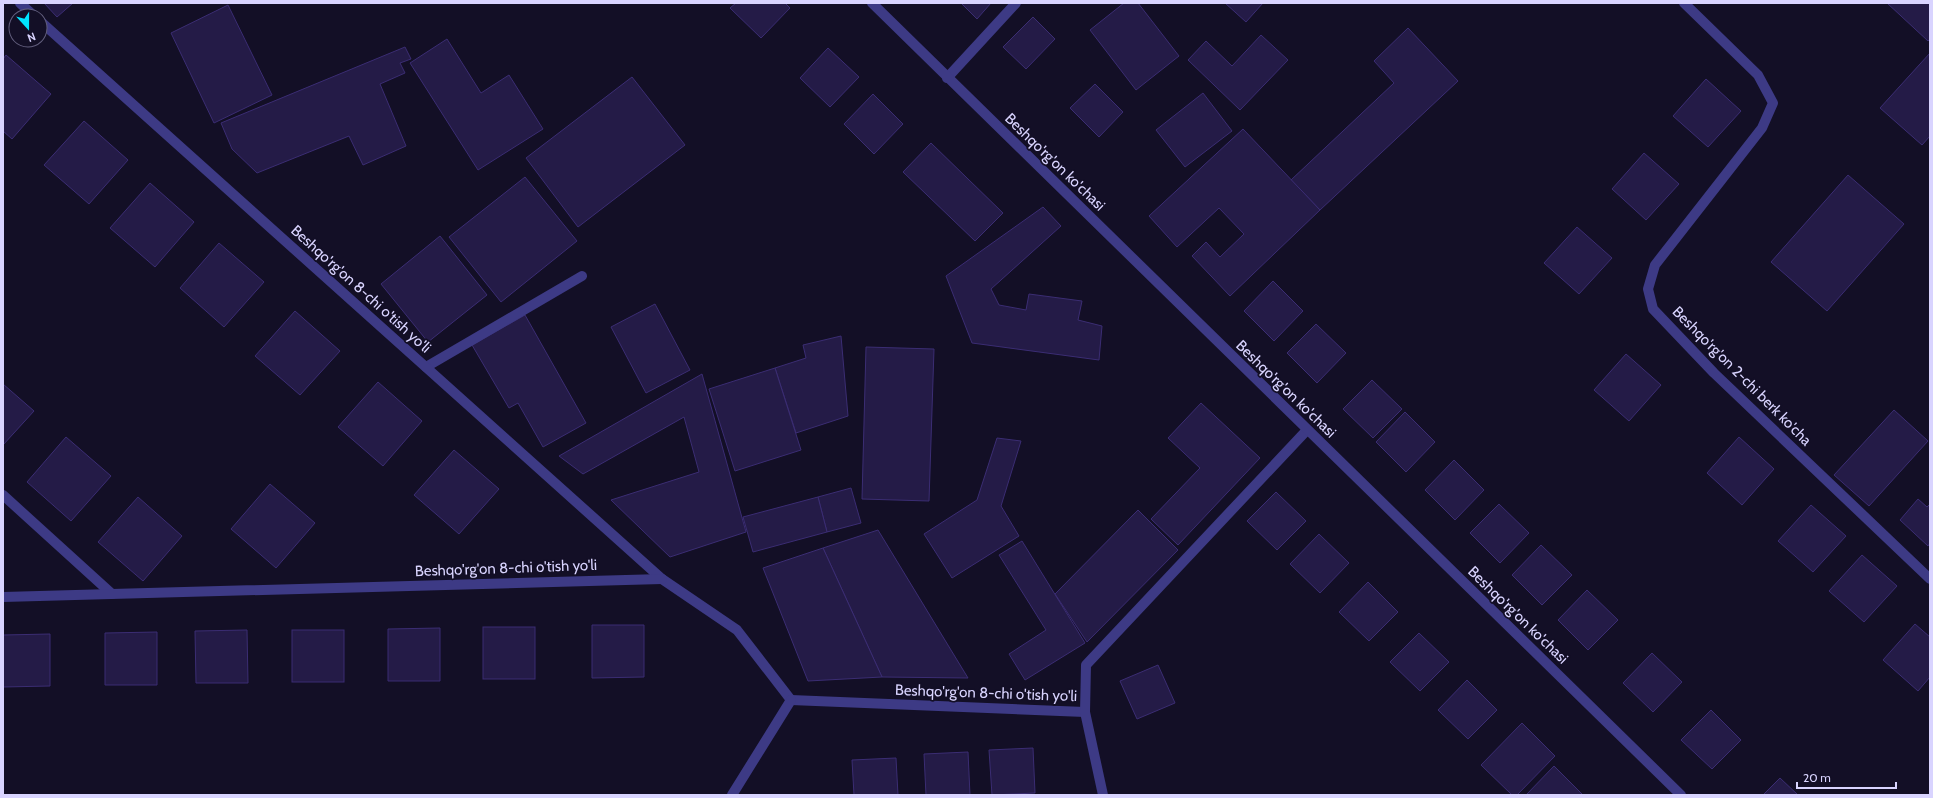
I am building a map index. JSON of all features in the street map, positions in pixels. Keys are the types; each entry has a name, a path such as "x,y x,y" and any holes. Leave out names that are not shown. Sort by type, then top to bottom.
{"street":[{"name":"Beshqo'rg'on ko'chasi","path":"872,3 1681,795"},
{"path":"947,78 1016,3"},
{"name":"Beshqo'rg'on 2-chi berk ko'cha","path":"1684,3 1758,75 1773,103 1762,128 1655,265 1648,289 1653,309 1714,373 1930,579"},
{"name":"Beshqo'rg'on 8-chi o'tish yo'li","path":"48,28 662,579 737,630 791,700 1085,712 1086,665 1307,430"},
{"path":"426,367 582,276"},
{"path":"3,495 112,594"},
{"name":"Beshqo'rg'on 8-chi o'tish yo'li","path":"3,597 662,579"},
{"path":"732,795 791,700"},
{"path":"1085,712 1103,795"}],"building":[{"path":"44,3 73,3 57,17"},
{"path":"736,3 785,3 790,8 761,38 730,8"},
{"path":"961,3 991,3 977,19"},
{"path":"1124,3 1138,3 1179,56 1136,90 1090,30"},
{"path":"1225,3 1263,3 1246,22"},
{"path":"1887,3 1930,3 1930,39 1928,41"},
{"path":"228,5 272,95 214,123 171,33"},
{"path":"1033,17 1055,39 1026,69 1003,47"},
{"path":"1408,28 1458,81 1320,210 1291,180 1394,83 1374,61"},
{"path":"1261,35 1288,60 1240,110 1188,60 1206,41 1232,66"},
{"path":"447,39 481,93 509,75 543,129 478,170 410,63"},
{"path":"405,47 411,59 400,63 405,73 380,84 406,146 363,165 349,136 257,173 232,149 221,123"},
{"path":"828,48 859,77 830,107 800,78"},
{"path":"1930,53 1930,136 1922,145 1880,108"},
{"path":"6,55 51,94 12,139 3,131 3,59"},
{"path":"632,77 685,145 578,227 526,158"},
{"path":"1706,79 1741,111 1708,147 1673,116"},
{"path":"1095,84 1123,112 1099,137 1070,108"},
{"path":"1203,93 1232,131 1185,167 1156,130"},
{"path":"873,94 903,124 874,154 844,124"},
{"path":"84,121 128,160 89,204 44,165"},
{"path":"1243,129 1320,210 1230,296 1192,256 1206,242 1220,257 1244,234 1219,208 1177,247 1149,216"},
{"path":"931,143 1003,213 975,241 903,172"},
{"path":"1644,153 1679,184 1646,220 1612,189"},
{"path":"1848,175 1904,224 1827,311 1771,262"},
{"path":"525,177 577,241 501,302 449,237"},
{"path":"150,183 194,222 155,267 110,228"},
{"path":"1043,207 1061,226 991,289 999,305 1026,310 1029,294 1082,301 1078,320 1102,326 1099,360 972,343 946,276"},
{"path":"1577,227 1612,258 1579,294 1544,263"},
{"path":"440,236 487,295 428,342 381,284"},
{"path":"219,243 264,282 224,327 180,288"},
{"path":"1273,281 1303,311 1274,341 1244,311"},
{"path":"655,304 690,370 646,393 611,327"},
{"path":"295,311 340,351 300,395 255,356"},
{"path":"525,315 586,423 543,447 518,403 509,408 472,345"},
{"path":"1316,324 1346,353 1317,383 1287,353"},
{"path":"841,336 848,416 796,433 775,368 806,358 803,345"},
{"path":"866,347 934,349 929,501 862,499"},
{"path":"1626,354 1661,385 1629,421 1594,390"},
{"path":"775,368 801,450 735,471 709,389"},
{"path":"702,374 746,532 670,557 611,500 699,472 684,417 583,474 559,456"},
{"path":"1372,380 1402,409 1373,438 1343,409"},
{"path":"378,382 422,421 383,466 338,427"},
{"path":"3,384 34,411 3,445"},
{"path":"1201,403 1260,458 1178,545 1151,519 1200,468 1168,438"},
{"path":"1894,410 1928,441 1869,506 1834,475"},
{"path":"1405,412 1435,442 1406,472 1376,442"},
{"path":"66,437 111,476 71,521 27,482"},
{"path":"1739,437 1774,469 1742,505 1707,473"},
{"path":"997,438 1021,441 1001,506 1019,536 952,578 924,534 977,500"},
{"path":"454,450 499,489 459,534 414,495"},
{"path":"1454,460 1484,490 1455,520 1425,490"},
{"path":"270,484 315,523 276,568 231,529"},
{"path":"851,488 861,523 827,532 818,497"},
{"path":"1276,492 1306,521 1277,550 1247,521"},
{"path":"138,497 182,536 143,581 98,542"},
{"path":"818,497 827,532 753,552 743,517"},
{"path":"1918,499 1927,507 1930,504 1930,543 1928,546 1900,520"},
{"path":"1499,504 1529,533 1500,563 1470,533"},
{"path":"1811,505 1846,536 1813,572 1778,541"},
{"path":"1138,510 1178,550 1087,642 1055,594"},
{"path":"878,530 968,678 882,677 823,548"},
{"path":"1319,534 1349,563 1320,593 1290,564"},
{"path":"1022,541 1085,643 1025,680 1009,654 1046,630 999,555"},
{"path":"1541,545 1572,575 1542,605 1512,575"},
{"path":"823,548 882,677 808,681 763,568"},
{"path":"1862,555 1897,586 1864,622 1829,591"},
{"path":"1368,582 1398,612 1369,641 1339,612"},
{"path":"1587,590 1618,620 1588,650 1558,620"},
{"path":"1915,624 1930,637 1930,677 1918,691 1883,660"},
{"path":"592,625 644,625 644,677 592,678"},
{"path":"483,627 535,627 535,679 483,679"},
{"path":"440,628 440,681 388,681 388,629"},
{"path":"247,630 248,683 196,683 195,631"},
{"path":"292,630 344,630 344,682 292,682"},
{"path":"157,632 157,685 105,685 105,633"},
{"path":"1419,633 1449,662 1420,691 1390,662"},
{"path":"50,634 50,686 3,687 3,635"},
{"path":"1652,653 1682,682 1653,712 1623,683"},
{"path":"1158,665 1175,703 1137,719 1120,681"},
{"path":"1467,680 1497,710 1468,739 1438,710"},
{"path":"1711,710 1741,740 1712,769 1681,740"},
{"path":"1522,723 1555,756 1517,795 1512,795 1481,765"},
{"path":"1033,748 1035,793 992,795 989,750"},
{"path":"968,752 970,795 926,795 924,754"},
{"path":"896,758 898,795 854,795 852,760"},
{"path":"1554,766 1583,795 1526,795"},
{"path":"1780,778 1798,795 1763,795"}]}
